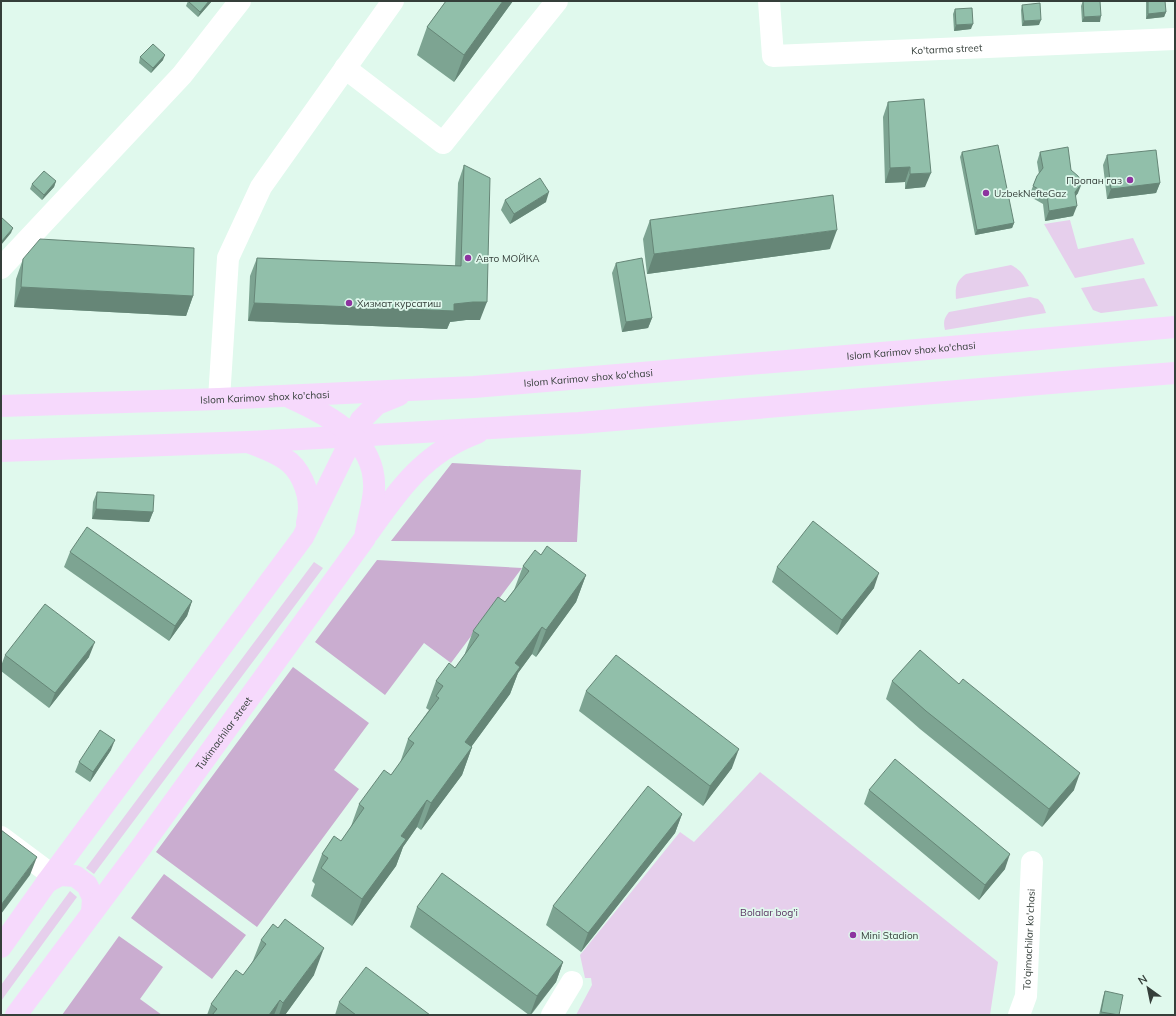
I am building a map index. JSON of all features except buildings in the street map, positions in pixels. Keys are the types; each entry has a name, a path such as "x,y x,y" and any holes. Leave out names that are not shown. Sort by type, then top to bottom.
{"main road":[{"name":"Islom Karimov shox ko'chasi","path":"1,406 219,399 474,388 905,352 1175,327"},
{"path":"1,451 248,442 594,422 1175,373"},
{"path":"1,947 50,878 303,537 360,420 377,404 411,390"},
{"name":"Tukimachilar street","path":"16,1015 144,843 364,538 374,490 373,471 366,452 352,435 335,422 316,410 288,396"},
{"path":"364,538 394,497 413,475 430,459 446,447 459,440 491,427"},
{"path":"248,442 281,456 296,468 305,487 309,507 303,537"},
{"path":"50,878 60,875 75,876 87,884 93,898 92,912"}],"street":[{"path":"1,268 182,75 240,1"},
{"path":"219,399 228,258 261,187 393,1"},
{"path":"345,68 443,143 557,1"},
{"name":"Ko'tarma street","path":"769,1 773,56 1175,39"},
{"path":"1,837 50,878"},
{"name":"To'qimachilar ko'chasi","path":"1019,1015 1026,996 1032,862"},
{"path":"552,1015 572,982"}],"green space":[{"path":"1070,220 1078,249 1133,238 1145,264 1075,278 1044,224"},
{"path":"1011,265 1022,273 1029,286 956,299 957,285 960,279 966,274"},
{"path":"1144,278 1158,306 1101,313 1093,310 1081,288"},
{"path":"1030,297 1038,299 1043,305 1046,313 945,330 944,320 949,312"},
{"path":"314,562 323,568 94,874 86,868"},
{"name":"Bolalar bog'i","path":"760,772 998,962 990,1015 576,1015 592,985 591,978 585,978 580,955 680,832 694,842"},
{"path":"70,891 77,897 1,1001 1,985"}],"shaded area":[{"path":"452,463 581,470 577,542 391,541"},
{"path":"377,560 522,568 451,663 424,643 385,695 315,642"},
{"path":"293,667 369,723 334,770 359,789 257,927 156,852"},
{"path":"164,874 246,935 212,979 131,918"},
{"path":"119,936 163,967 140,999 162,1015 62,1015"}],"place":[{"name":"Пропан газ","path":"1130,180"},
{"name":"UzbekNefteGaz","path":"986,193"},
{"name":"Авто МОЙКА","path":"468,258"},
{"name":"Хизмат курсатиш","path":"349,303"},
{"name":"Mini Stadion","path":"853,935"}]}
